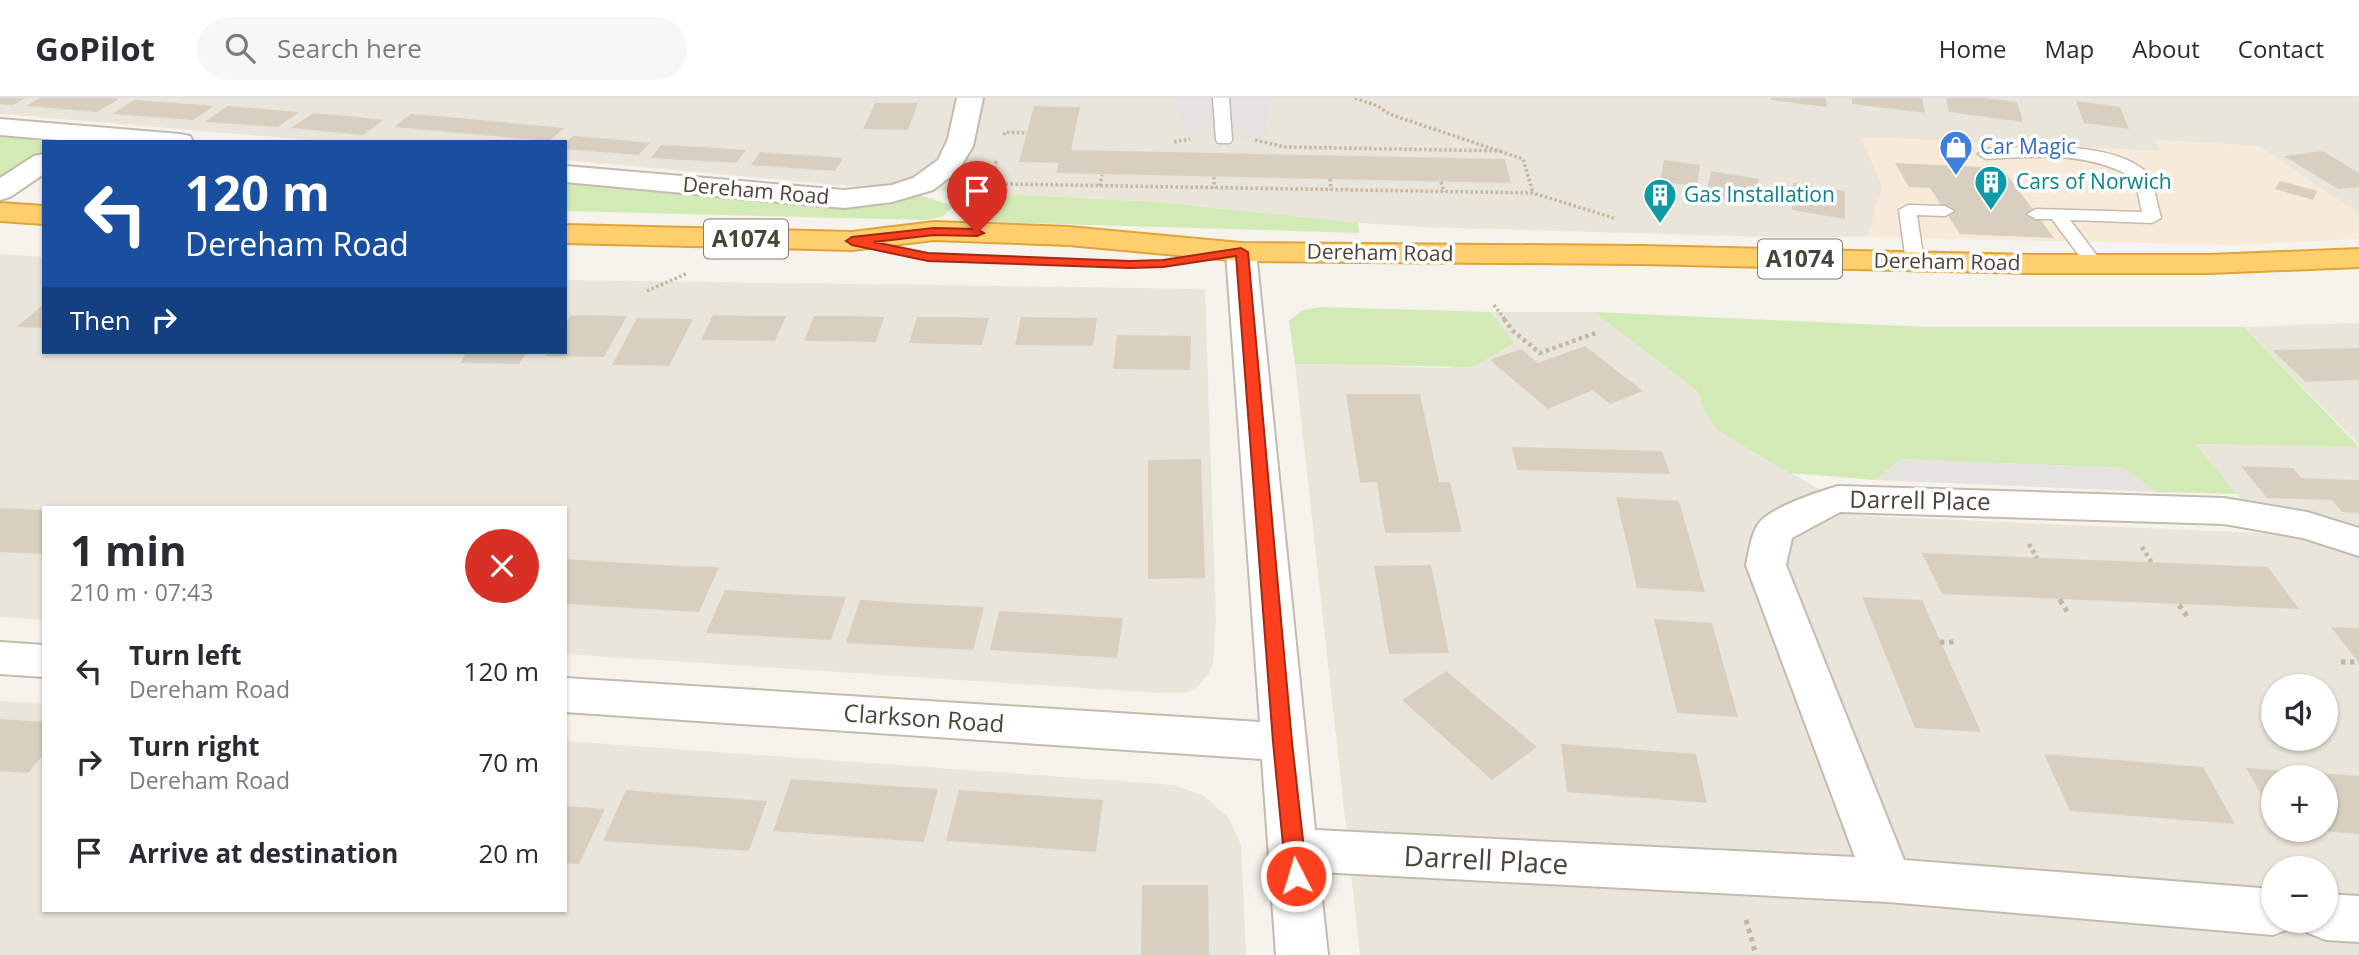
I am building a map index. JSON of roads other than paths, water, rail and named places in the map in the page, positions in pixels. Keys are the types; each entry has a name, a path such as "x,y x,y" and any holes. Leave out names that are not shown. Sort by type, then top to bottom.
{"highway":[{"path":"0,212 42,215"},
{"name":"Dereham Road","path":"567,234 852,241 928,257 1130,265 1241,252 1641,255 2095,265 2359,258"}],"street":[{"name":"Dereham Road","path":"567,174 844,198 903,191 922,184 942,171 957,152 971,98"},
{"path":"0,127 81,138 130,140"},
{"path":"0,191 42,163"},
{"path":"1241,252 1282,742 1303,955"},
{"name":"Darrell Place","path":"1888,880 1766,565 1774,531 1817,506 1838,499 1909,500 2224,511 2307,525 2359,542"},
{"path":"0,658 42,661"},
{"name":"Clarkson Road","path":"567,695 1282,742"},
{"name":"Darrell Place","path":"1294,850 1888,880 2261,911"},
{"path":"2338,917 2359,919"}],"lane":[{"path":"1222,98 1224,140"},
{"path":"1986,153 2088,153 2123,163 2143,177 2152,218 2036,214"},
{"path":"1915,262 1908,210 1945,211"},
{"path":"2057,214 2095,265"}],"place":[{"name":"Car Magic","path":"1956,177"},
{"name":"Cars of Norwich","path":"1991,212"},
{"name":"Gas Installation","path":"1660,225"}]}
